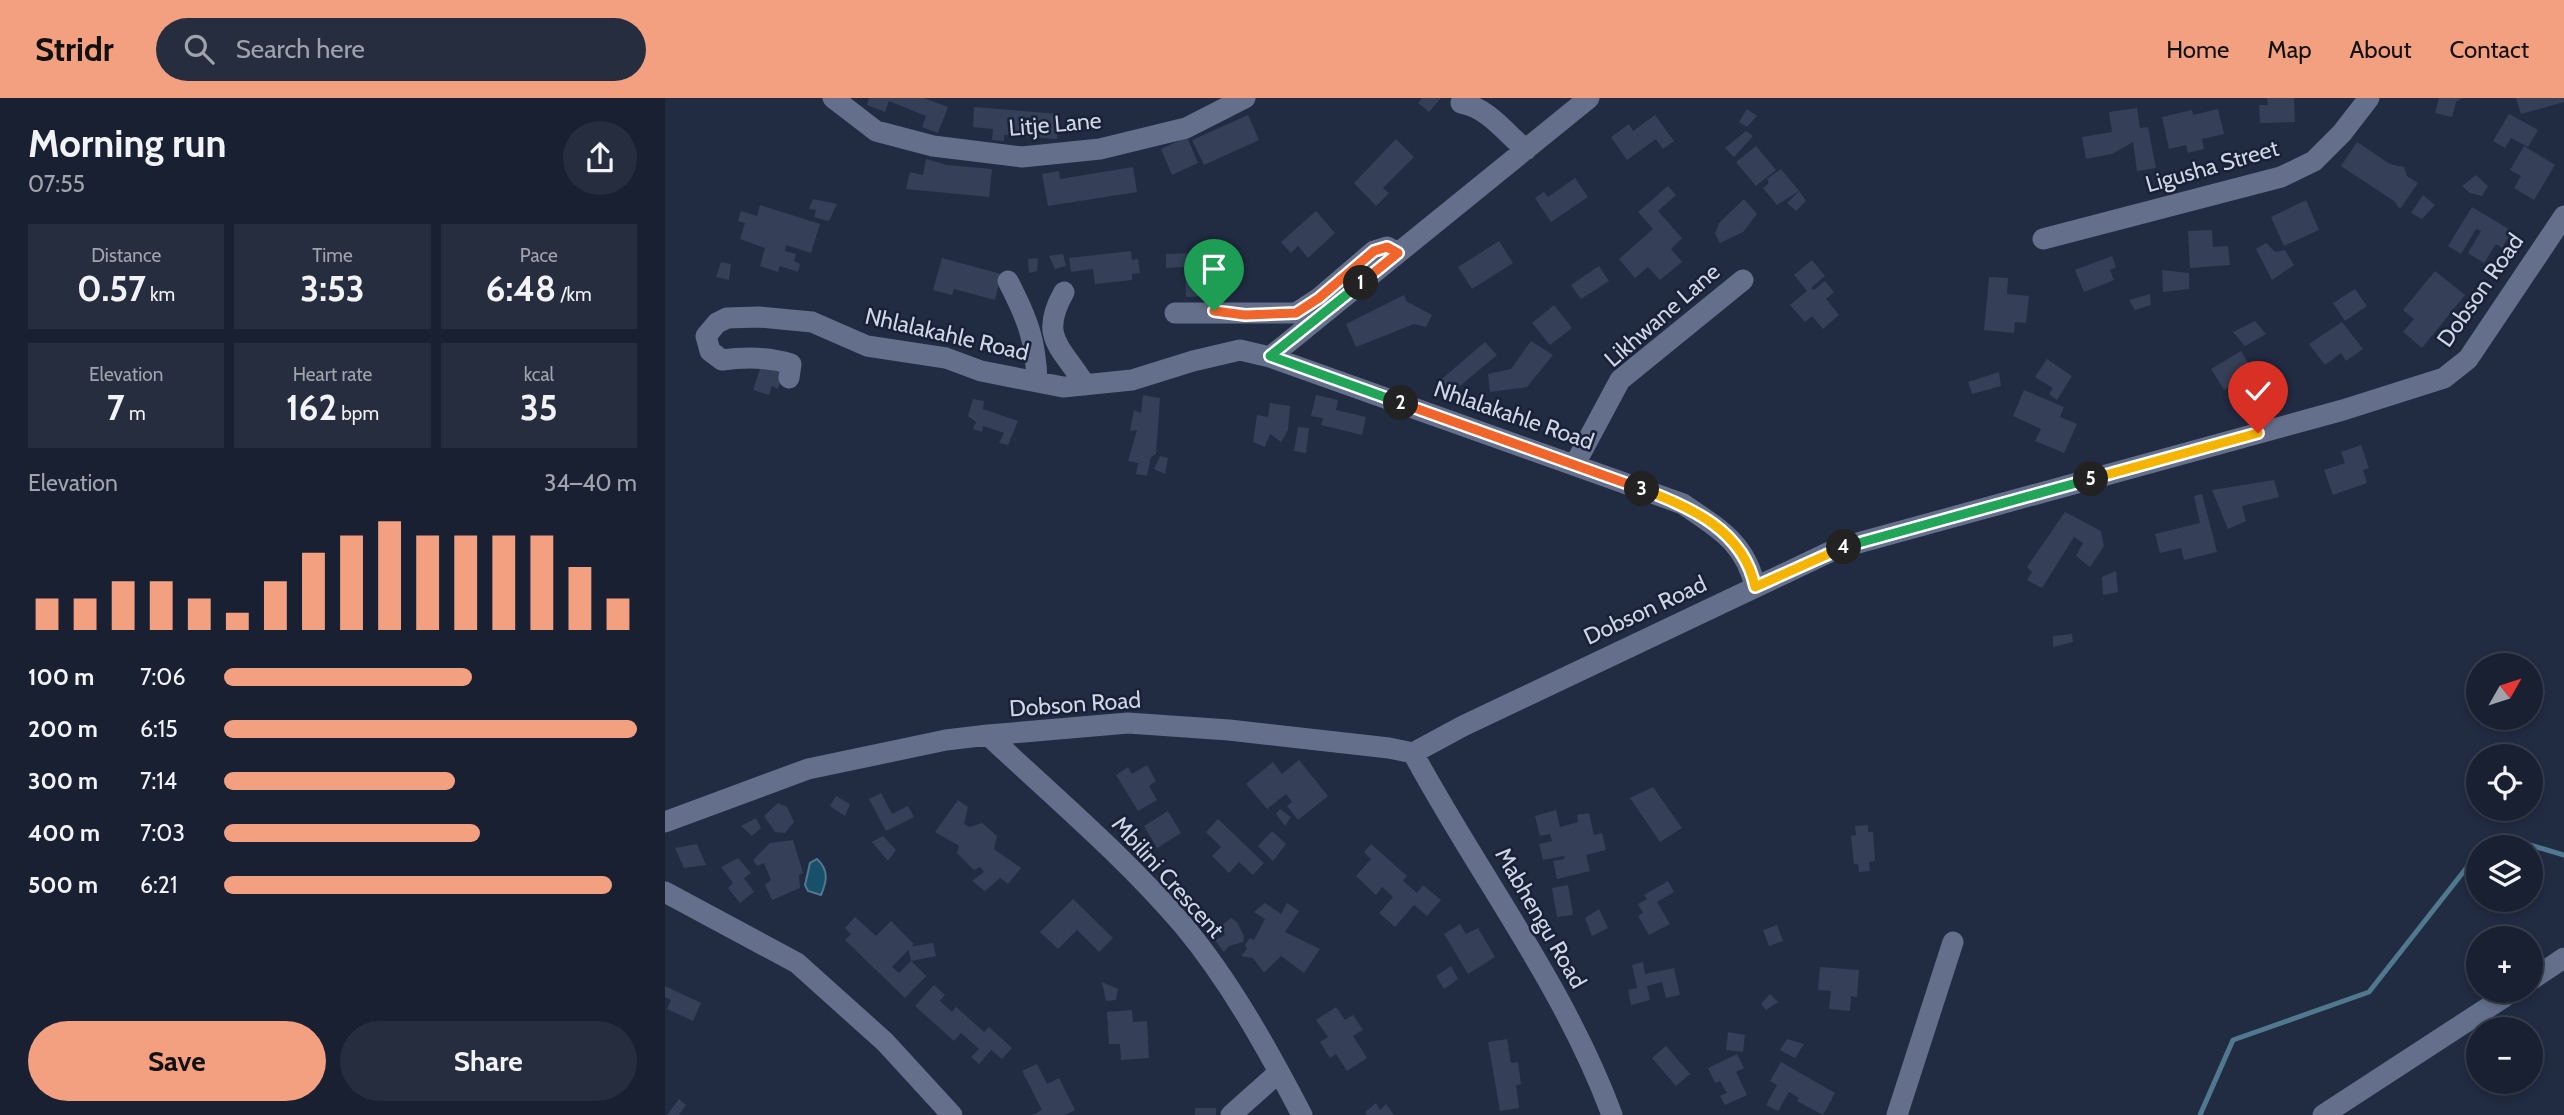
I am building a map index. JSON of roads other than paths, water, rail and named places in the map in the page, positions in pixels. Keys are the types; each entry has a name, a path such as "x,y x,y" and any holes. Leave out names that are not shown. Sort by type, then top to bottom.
{"street":[{"name":"Litje Lane","path":"833,98 876,131 933,146 1022,157 1100,149 1186,128 1245,98"},
{"path":"1270,356 1589,98"},
{"name":"Ligusha Street","path":"2043,239 2281,177 2314,161 2369,98"},
{"path":"1461,103 1473,105 1526,149"},
{"name":"Dobson Road","path":"665,822 808,769 946,740 988,735 1128,723 1242,731 1413,753 1463,726 1836,549 2343,410 2444,378 2468,359 2564,216"},
{"path":"1175,313 1296,313 1319,298 1374,251 1387,247 1398,253"},
{"name":"Likhwane Lane","path":"1574,464 1620,380 1743,280"},
{"path":"1008,281 1030,326 1037,352 1037,382"},
{"path":"1064,292 1056,306 1051,328 1058,346 1085,385"},
{"name":"Nhlalakahle Road","path":"789,378 790,364 781,361 739,358 722,360 710,351 706,336 717,323 727,318 759,317 812,322 867,346 946,358 981,371 1063,387 1132,380 1240,350 1270,356 1683,504 1738,546 1751,566 1755,587"},
{"name":"Mbilini Crescent","path":"988,735 1105,845 1183,926 1228,987 1302,1115"},
{"name":"Mabhengu Road","path":"1413,753 1540,964 1597,1074 1612,1115"},
{"path":"665,892 797,963 885,1042 952,1115"},
{"path":"1897,1115 1952,942"},
{"path":"2543,972 2564,958"},
{"path":"2323,1115 2495,1003"},
{"path":"1231,1115 1278,1073"}],"water":[{"path":"817,859 824,867 826,876 821,895 808,891 805,885 810,863"}],"waterway":[{"path":"2543,849 2564,855"},
{"path":"2200,1115 2233,1040 2369,992 2466,869"}]}
